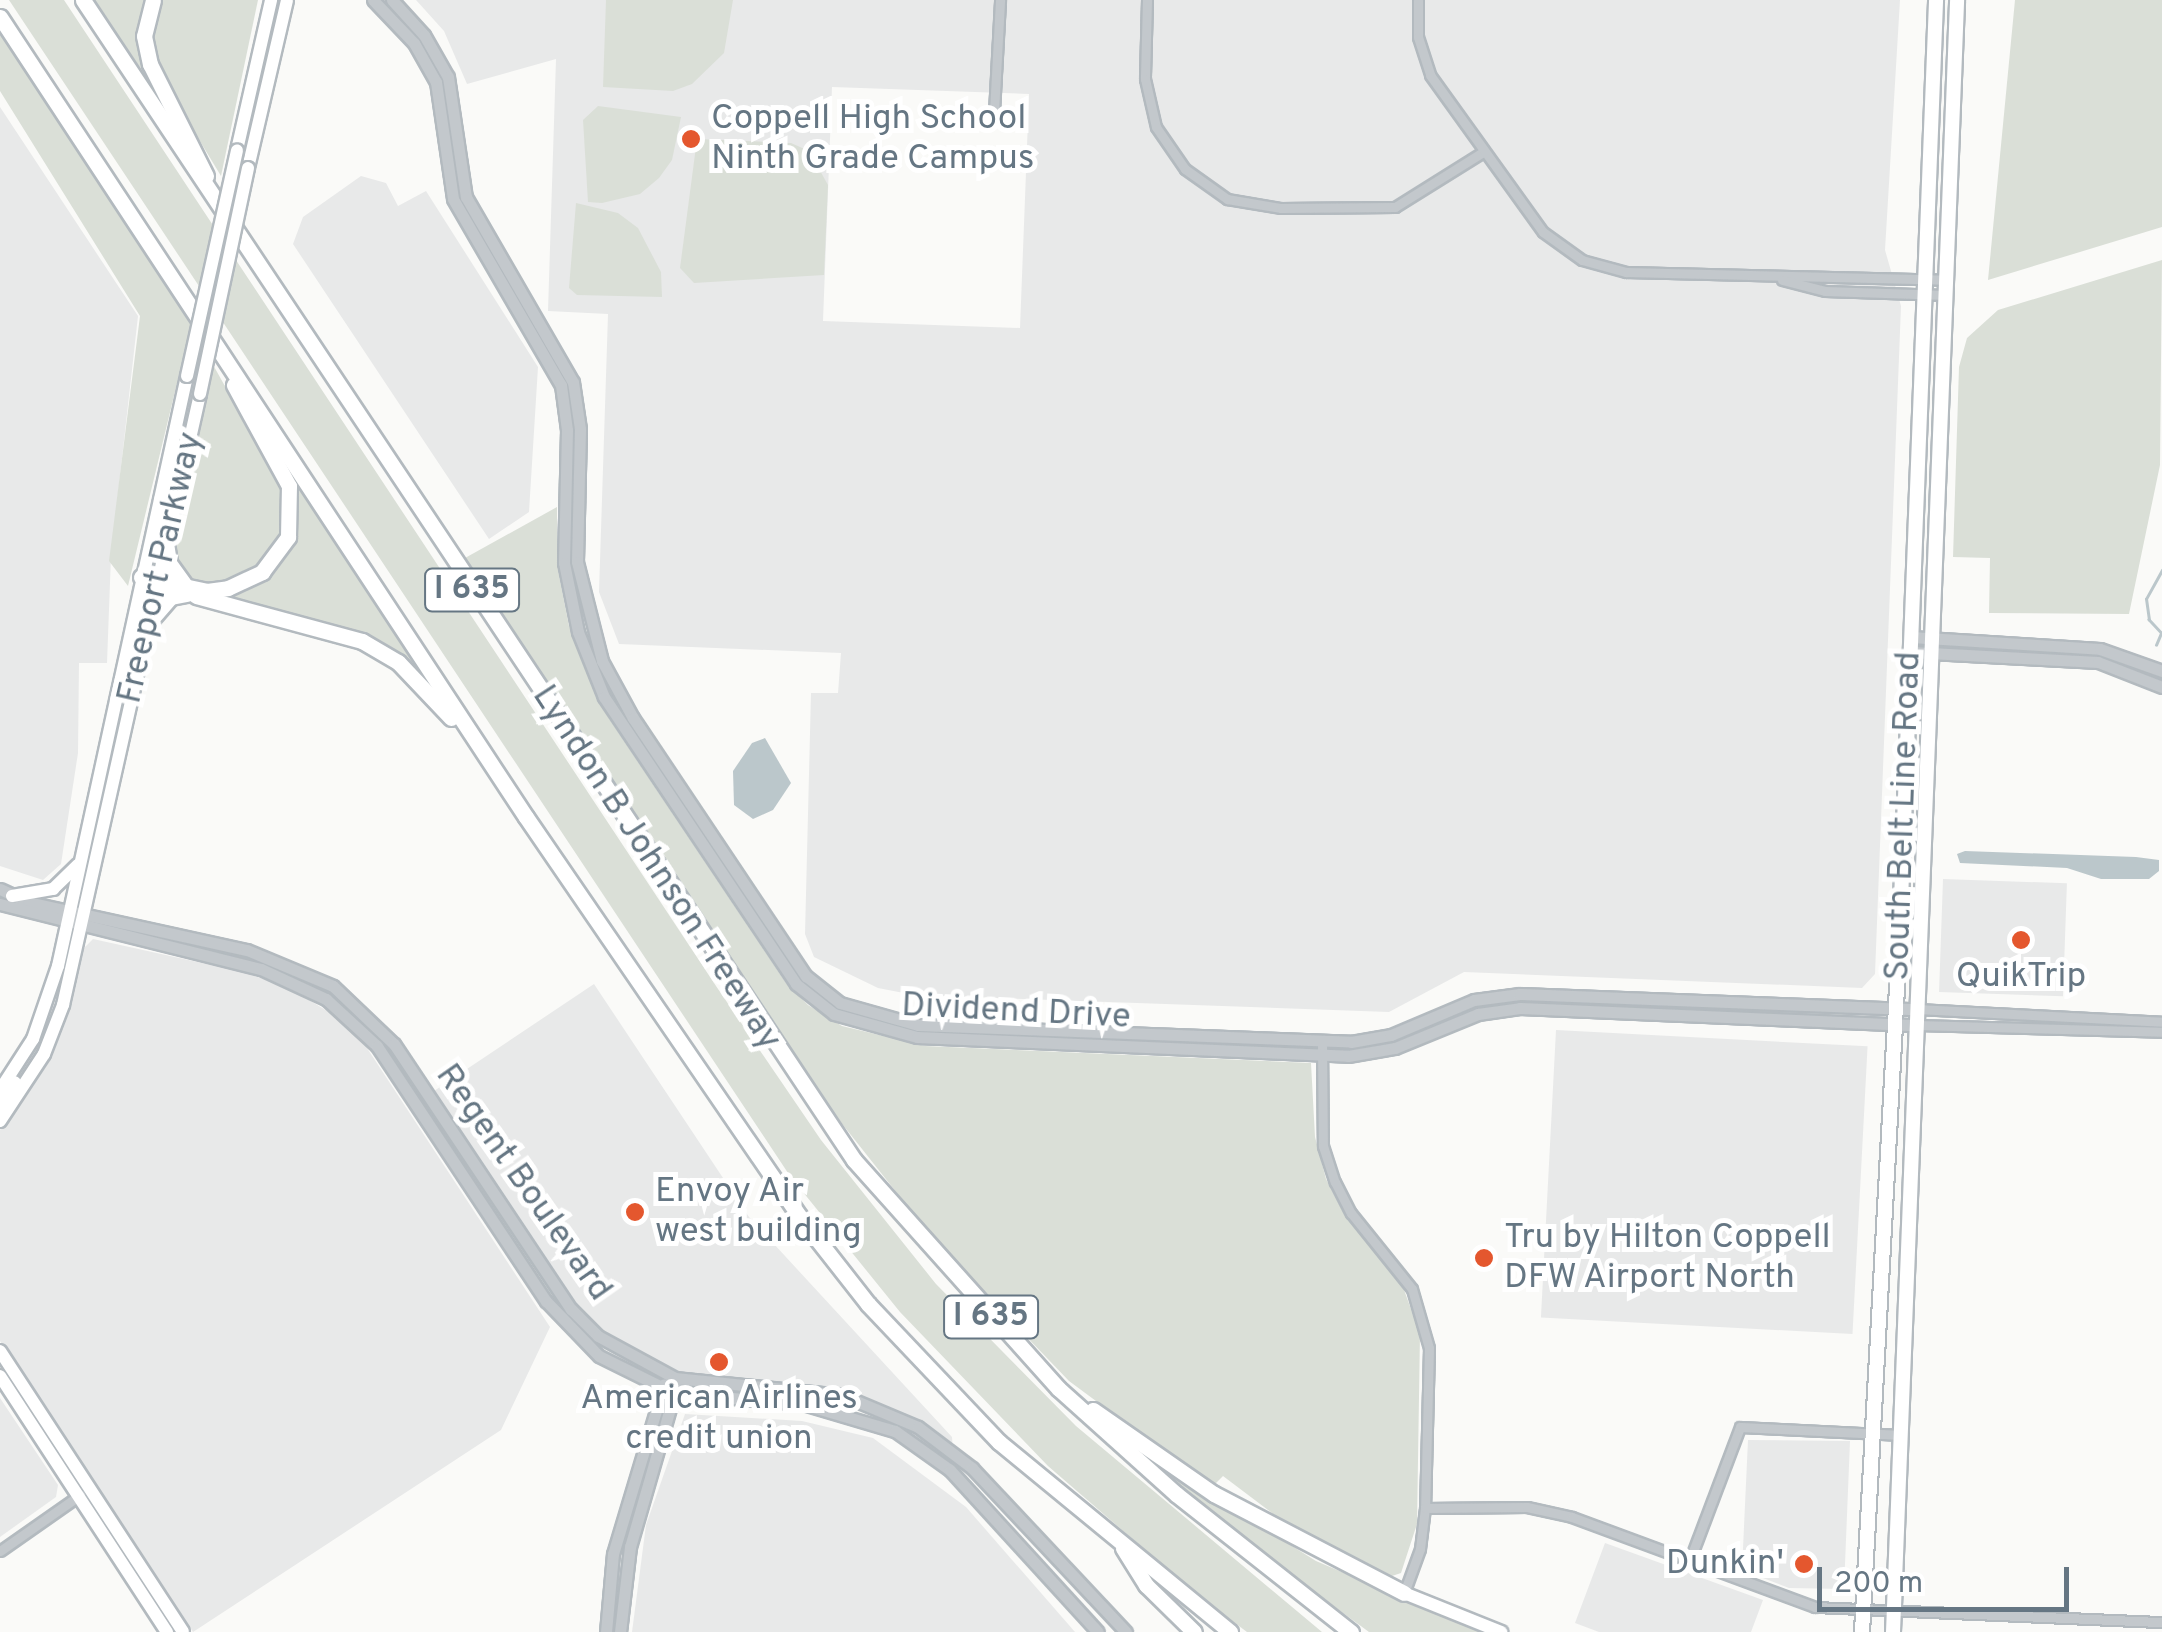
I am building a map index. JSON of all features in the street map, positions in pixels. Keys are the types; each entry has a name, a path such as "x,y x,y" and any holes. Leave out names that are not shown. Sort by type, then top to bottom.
{"highway":[{"name":"Lyndon B Johnson Freeway","path":"83,0 815,1107 893,1209 1059,1389 1176,1494 1351,1632"},
{"path":"153,0 144,36 150,64 242,244"},
{"name":"I 635","path":"0,17 724,1112 868,1304 999,1442 1230,1632"},
{"path":"142,231 278,463 292,507 288,536 262,572 228,588 187,591 171,597 148,623"},
{"path":"166,543 170,563 187,591"},
{"path":"149,582 344,633 398,662 433,693 526,817"},
{"path":"1059,1389 1214,1494 1404,1592"},
{"path":"1113,1534 1146,1585 1194,1632"}],"main road":[{"name":"Freeport Parkway","path":"0,1090 20,1060 49,997 76,919 82,858 149,582 188,376 272,0"},
{"name":"Freeport Parkway","path":"0,1120 57,1024 76,919 148,623 149,582 166,543 287,0"},
{"name":"South Belt Line Road","path":"1862,1632 1911,645 1936,0"},
{"name":"South Belt Line Road","path":"1893,1632 1957,0"},
{"path":"1934,52 1955,54"},
{"path":"4,897 54,889 82,858"},
{"path":"0,1106 20,1060"},
{"path":"0,1351 166,1621 182,1632"},
{"path":"0,1376 84,1493"},
{"path":"1404,1592 1501,1632"}],"street":[{"name":"Dividend Drive","path":"373,0 414,43 436,82 460,198 554,365 565,406 564,563 590,666 732,878 796,984 834,1014 875,1030 917,1038 1322,1055 1375,1054 1500,1010 1894,1016"},
{"name":"Dividend Drive","path":"392,0 424,35 448,77 460,198"},
{"path":"994,112 1000,0"},
{"path":"1148,0 1145,79 1156,127 1184,169 1227,199 1281,208 1396,207 1483,152"},
{"path":"1418,0 1418,37 1430,75 1543,232 1582,260 1626,272 1946,288"},
{"path":"1780,278 1825,291 1924,287"},
{"path":"1911,645 2068,658 2161,676"},
{"name":"Dividend Drive","path":"732,878 806,976 840,1002 878,1018 1322,1041 1372,1040 1498,996 1633,998 2162,1032"},
{"name":"Regent Boulevard","path":"4,897 260,969 326,998 377,1046 546,1302 599,1356 668,1391 803,1404 895,1431 950,1470 1098,1632"},
{"name":"Regent Boulevard","path":"76,919 268,956 340,991 394,1044 571,1309 614,1347 673,1377 842,1395 918,1427 972,1468 1126,1632"},
{"path":"1632,1013 1633,998"},
{"name":"Dividend Drive","path":"1917,1017 2162,1022"},
{"path":"1322,1041 1322,1146 1334,1182 1412,1289 1426,1330 1425,1508 1404,1592"},
{"path":"606,1632 607,1597 620,1530 673,1377"},
{"path":"620,1632 630,1547 668,1391"},
{"path":"1689,1562 1740,1427 1902,1435"},
{"path":"0,1551 84,1493"},
{"path":"1425,1508 1526,1507 1689,1562 1775,1597 1865,1611 2162,1622"},
{"path":"607,1597 623,1598"}],"shaded area":[{"path":"9,0 64,0 716,986 821,1140 936,1284 1076,1426 1322,1632 1247,1632 1195,1593 1048,1466 900,1312 790,1176"},
{"path":"92,0 149,0 141,20 160,95"},
{"path":"159,0 258,0 221,176 157,70 150,28"},
{"path":"416,0 1900,0 1885,250 1901,306 1875,974 1862,988 1464,972 1389,1012 914,995 878,988 814,957 805,934 811,693 838,693 841,653 619,644 599,592 608,314 548,311 556,59 467,84 444,31","holes":["832,87 1029,94 1020,328 823,321"]},
{"path":"606,0 733,0 724,53 692,84 673,91 603,87"},
{"path":"2015,0 2162,0 2162,227 1988,280"},
{"path":"0,31 175,297 282,488 281,538 261,565 227,582 194,582 174,561 207,382 179,375 128,586 109,561 140,316 0,91"},
{"path":"598,106 681,117 672,160 640,194 602,203 588,202 583,120"},
{"path":"0,107 138,316 111,556 107,663 79,663 78,753 61,864 43,880 0,866"},
{"path":"697,139 791,143 809,151 828,185 824,275 694,283 680,268"},
{"path":"361,176 386,183 398,206 426,191 538,367 529,512 489,539 293,244 303,217"},
{"path":"576,203 618,213 638,228 661,272 662,297 577,295 569,288"},
{"path":"2162,260 2160,465 2129,614 1989,613 1990,558 1953,557 1959,367 1967,338 1998,310"},
{"path":"279,450 434,690 353,632 213,597 237,591 294,526 296,506"},
{"path":"557,507 557,565 569,626 608,717 786,983 808,1005 842,1026 925,1046 1311,1063 1315,1137 1326,1179 1342,1210 1403,1287 1420,1334 1417,1524 1401,1573 1386,1578 1296,1531 1223,1476 1212,1487 1069,1381 935,1241 820,1096 465,558"},
{"path":"765,738 791,783 773,810 753,819 734,805 733,771 752,743"},
{"path":"1965,851 2136,857 2159,860 2159,871 2149,879 2101,879 2067,868 1960,863 1957,854"},
{"path":"1943,879 2067,883 2063,996 1939,992"},
{"path":"93,939 243,972 290,988 335,1016 365,1045 550,1327 501,1430 193,1632 0,1341 0,1130 55,1047 83,949"},
{"path":"594,984 749,1217 952,1437 953,1451 864,1401 675,1378 588,1327 428,1095"},
{"path":"1556,1030 1868,1046 1852,1334 1541,1318"},
{"path":"0,1398 58,1485 56,1497 0,1537"},
{"path":"685,1414 802,1421 873,1438 966,1507 1075,1632 632,1632 646,1525"},
{"path":"1748,1440 1850,1441 1844,1589 1789,1588 1742,1570"},
{"path":"1142,1452 1316,1561 1483,1632 1369,1632 1234,1533"},
{"path":"1605,1543 1763,1600 1751,1632 1599,1632 1575,1623"}],"waterway":[{"path":"2156,645 2161,633 2149,620 2146,599 2162,570"}],"place":[{"name":"Coppell High School Ninth Grade Campus","path":"691,139"},
{"name":"QuikTrip","path":"2021,940"},
{"name":"Envoy Air west building","path":"635,1212"},
{"name":"Tru by Hilton Coppell DFW Airport North","path":"1484,1258"},
{"name":"American Airlines credit union","path":"719,1362"},
{"name":"Dunkin'","path":"1804,1564"}]}
